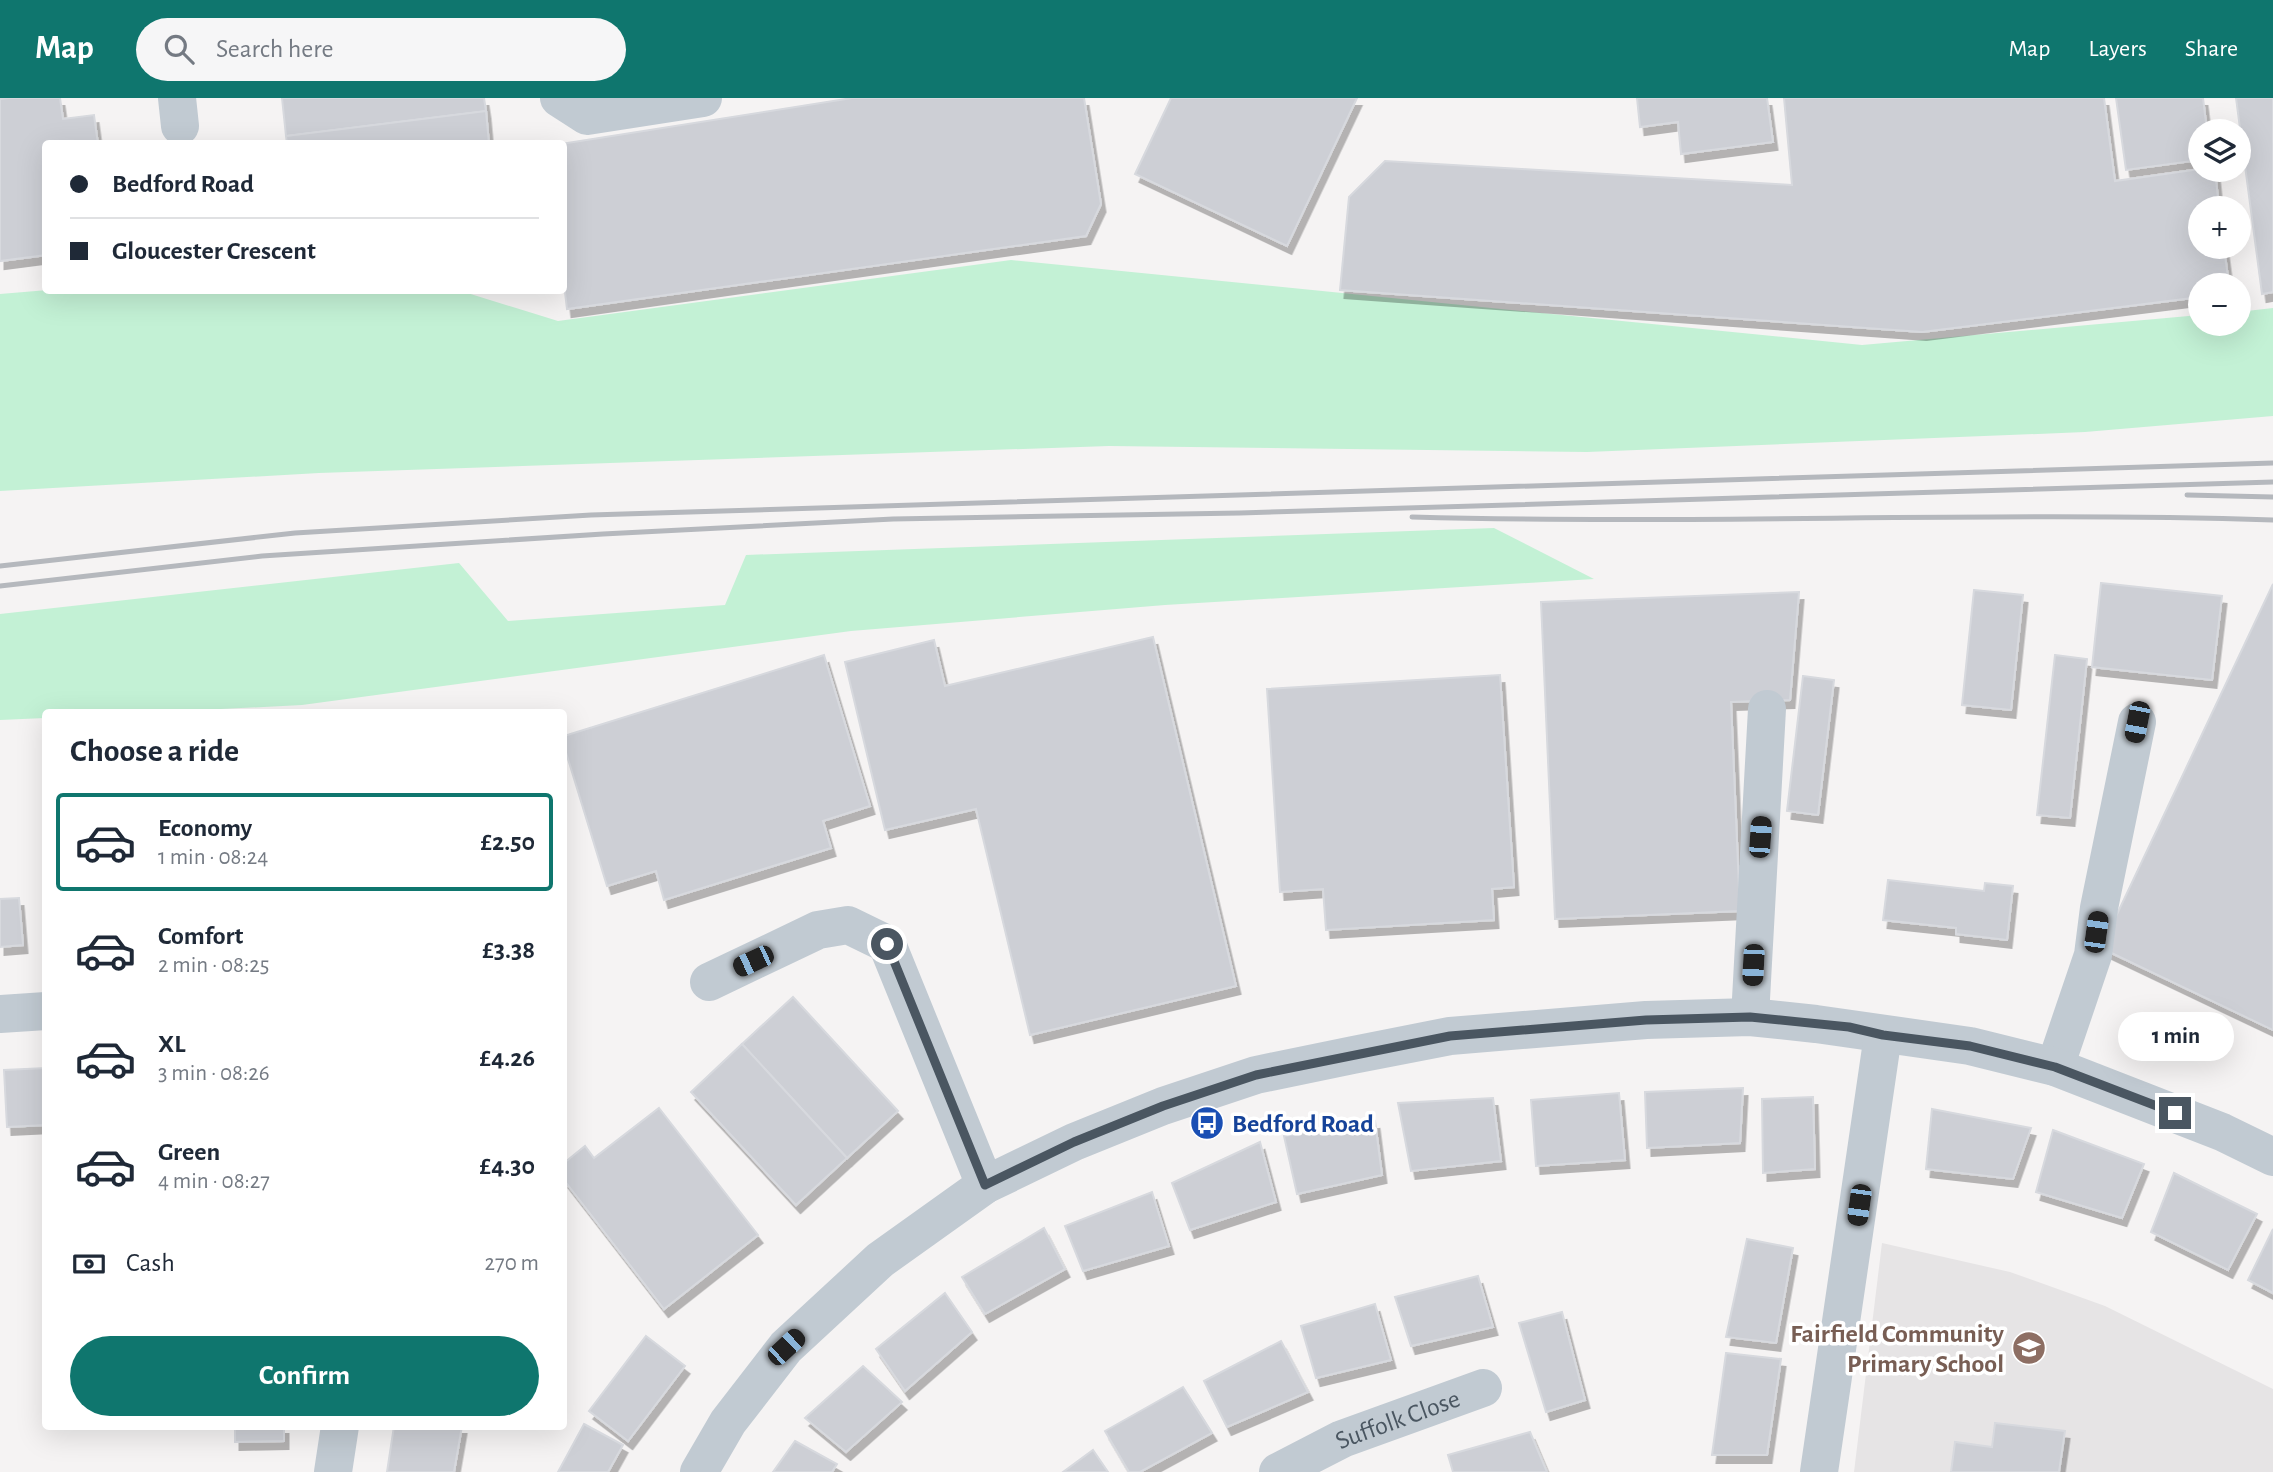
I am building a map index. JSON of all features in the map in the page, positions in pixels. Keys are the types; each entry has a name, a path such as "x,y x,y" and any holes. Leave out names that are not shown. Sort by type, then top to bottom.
{"street":[{"path":"559,98 587,116 703,98"},
{"path":"1750,1017 1767,709"},
{"path":"2055,1067 2092,955 2137,722"},
{"path":"709,982 818,930 848,925 887,944 985,1185"},
{"path":"699,1472 728,1422 786,1347 880,1260 985,1185 1074,1142 1163,1106 1256,1075 1450,1036 1646,1020 1750,1017 1849,1027 1883,1035 1970,1046 2055,1067 2222,1132 2273,1157"},
{"path":"1819,1472 1883,1035"},
{"name":"Suffolk Close","path":"1278,1472 1342,1439 1483,1388"},
{"path":"333,1472 339,1430"}],"shaded area":[{"name":"Fairfield Community Primary School","path":"1882,1243 2010,1272 2105,1306 2273,1389 2273,1472 1854,1472"}],"green space":[{"path":"1011,260 1862,345 2188,316 2188,336 2251,336 2251,311 2273,308 2273,416 2085,432 1587,452 1109,446 319,473 0,491 0,294 42,290 42,294 471,294 558,321"},
{"path":"1494,528 1594,579 1165,605 851,631 302,705 221,709 42,709 42,718 0,720 0,614 459,563 508,621 725,605 746,555"}],"building":[{"path":"60,98 63,119 94,115 97,140 42,140 42,256 0,261 0,99"},
{"path":"282,98 484,98 486,111 286,136"},
{"path":"852,98 1084,98 1101,204 1086,236 567,309 567,143"},
{"path":"1171,98 1357,98 1287,246 1135,174"},
{"path":"1637,98 1767,98 1773,142 1681,154 1678,122 1640,127"},
{"path":"1784,98 2104,98 2115,181 2188,171 2188,182 2216,182 2218,196 2188,196 2188,259 2226,259 2227,273 2188,273 2188,299 1922,332 1340,290 1349,197 1385,161 1792,185"},
{"path":"2116,98 2203,98 2206,119 2188,119 2188,162 2126,170"},
{"path":"2236,98 2273,98 2273,292 2262,294 2247,182 2251,182 2251,119 2239,119"},
{"path":"486,111 489,140 286,140 286,136"},
{"path":"2101,583 2222,596 2212,680 2092,667"},
{"path":"2273,584 2273,1030 2101,948"},
{"path":"1974,590 2023,595 2011,710 1962,705"},
{"path":"1799,592 1790,700 1731,702 1740,911 1555,919 1541,602"},
{"path":"1153,637 1236,986 1030,1035 976,809 885,830 845,662 934,640 945,686"},
{"path":"824,655 870,806 823,821 831,848 664,900 656,871 607,886 567,756 567,735"},
{"path":"2055,655 2087,659 2070,818 2037,815"},
{"path":"1500,675 1514,887 1492,889 1494,920 1326,930 1323,889 1280,892 1267,689"},
{"path":"1803,676 1834,680 1818,815 1787,811"},
{"path":"1888,880 1984,891 1985,883 2013,886 2007,940 1956,934 1956,928 1883,920"},
{"path":"19,898 23,945 0,947 0,899"},
{"path":"793,997 898,1111 847,1158 742,1044"},
{"path":"742,1044 847,1158 796,1205 691,1092"},
{"path":"42,1068 42,1125 7,1127 4,1070"},
{"path":"1743,1088 1740,1143 1647,1148 1645,1092"},
{"path":"1619,1093 1625,1160 1536,1166 1531,1100"},
{"path":"1813,1097 1815,1169 1763,1173 1762,1099"},
{"path":"1493,1098 1501,1161 1411,1171 1398,1103"},
{"path":"659,1108 758,1235 664,1309 567,1184 567,1161 585,1146 594,1158"},
{"path":"1932,1109 2031,1128 2013,1179 1926,1169"},
{"path":"1375,1121 1382,1175 1297,1194 1284,1136"},
{"path":"2053,1130 2144,1164 2122,1218 2036,1192"},
{"path":"1260,1142 1276,1202 1190,1230 1172,1183"},
{"path":"2174,1173 2257,1214 2228,1270 2151,1232"},
{"path":"1152,1192 1169,1246 1083,1271 1065,1226"},
{"path":"1044,1228 1065,1269 985,1314 962,1277"},
{"path":"2273,1229 2273,1293 2248,1280"},
{"path":"1747,1239 1793,1248 1776,1343 1726,1337"},
{"path":"1478,1276 1493,1327 1411,1346 1395,1297"},
{"path":"945,1293 972,1332 905,1391 876,1349"},
{"path":"1375,1304 1391,1360 1316,1378 1301,1326"},
{"path":"1562,1312 1585,1400 1546,1412 1519,1323"},
{"path":"646,1336 685,1366 628,1441 589,1411"},
{"path":"1281,1341 1308,1392 1227,1427 1204,1381"},
{"path":"1726,1353 1781,1359 1767,1455 1712,1455"},
{"path":"863,1366 902,1402 846,1452 805,1418"},
{"path":"1183,1387 1212,1433 1140,1472 1129,1472 1105,1431"},
{"path":"1995,1423 2065,1431 2059,1472 1951,1472 1955,1442 1992,1447"},
{"path":"584,1424 623,1445 608,1472 558,1472"},
{"path":"235,1430 284,1430 284,1441 235,1442"},
{"path":"393,1430 461,1430 454,1472 387,1472"},
{"path":"1530,1432 1547,1472 1453,1472 1448,1455"},
{"path":"795,1441 837,1464 832,1472 773,1472"},
{"path":"1093,1450 1108,1472 1063,1472"}],"railway":[{"path":"0,566 295,533 591,515 2273,463"},
{"path":"0,586 262,556 893,519 1240,513 2273,482"},
{"path":"2187,495 2273,497"},
{"path":"1412,517 1627,520 2058,517 2273,520"}],"place":[{"name":"Bedford Road","path":"1207,1123"},
{"name":"Fairfield Community Primary School","path":"2029,1348"}],"route":[{"path":"887,944 985,1185 1074,1142 1163,1106 1256,1075 1450,1036 1646,1020 1750,1017 1849,1027 1883,1035 1970,1046 2055,1067 2175,1113"}]}
